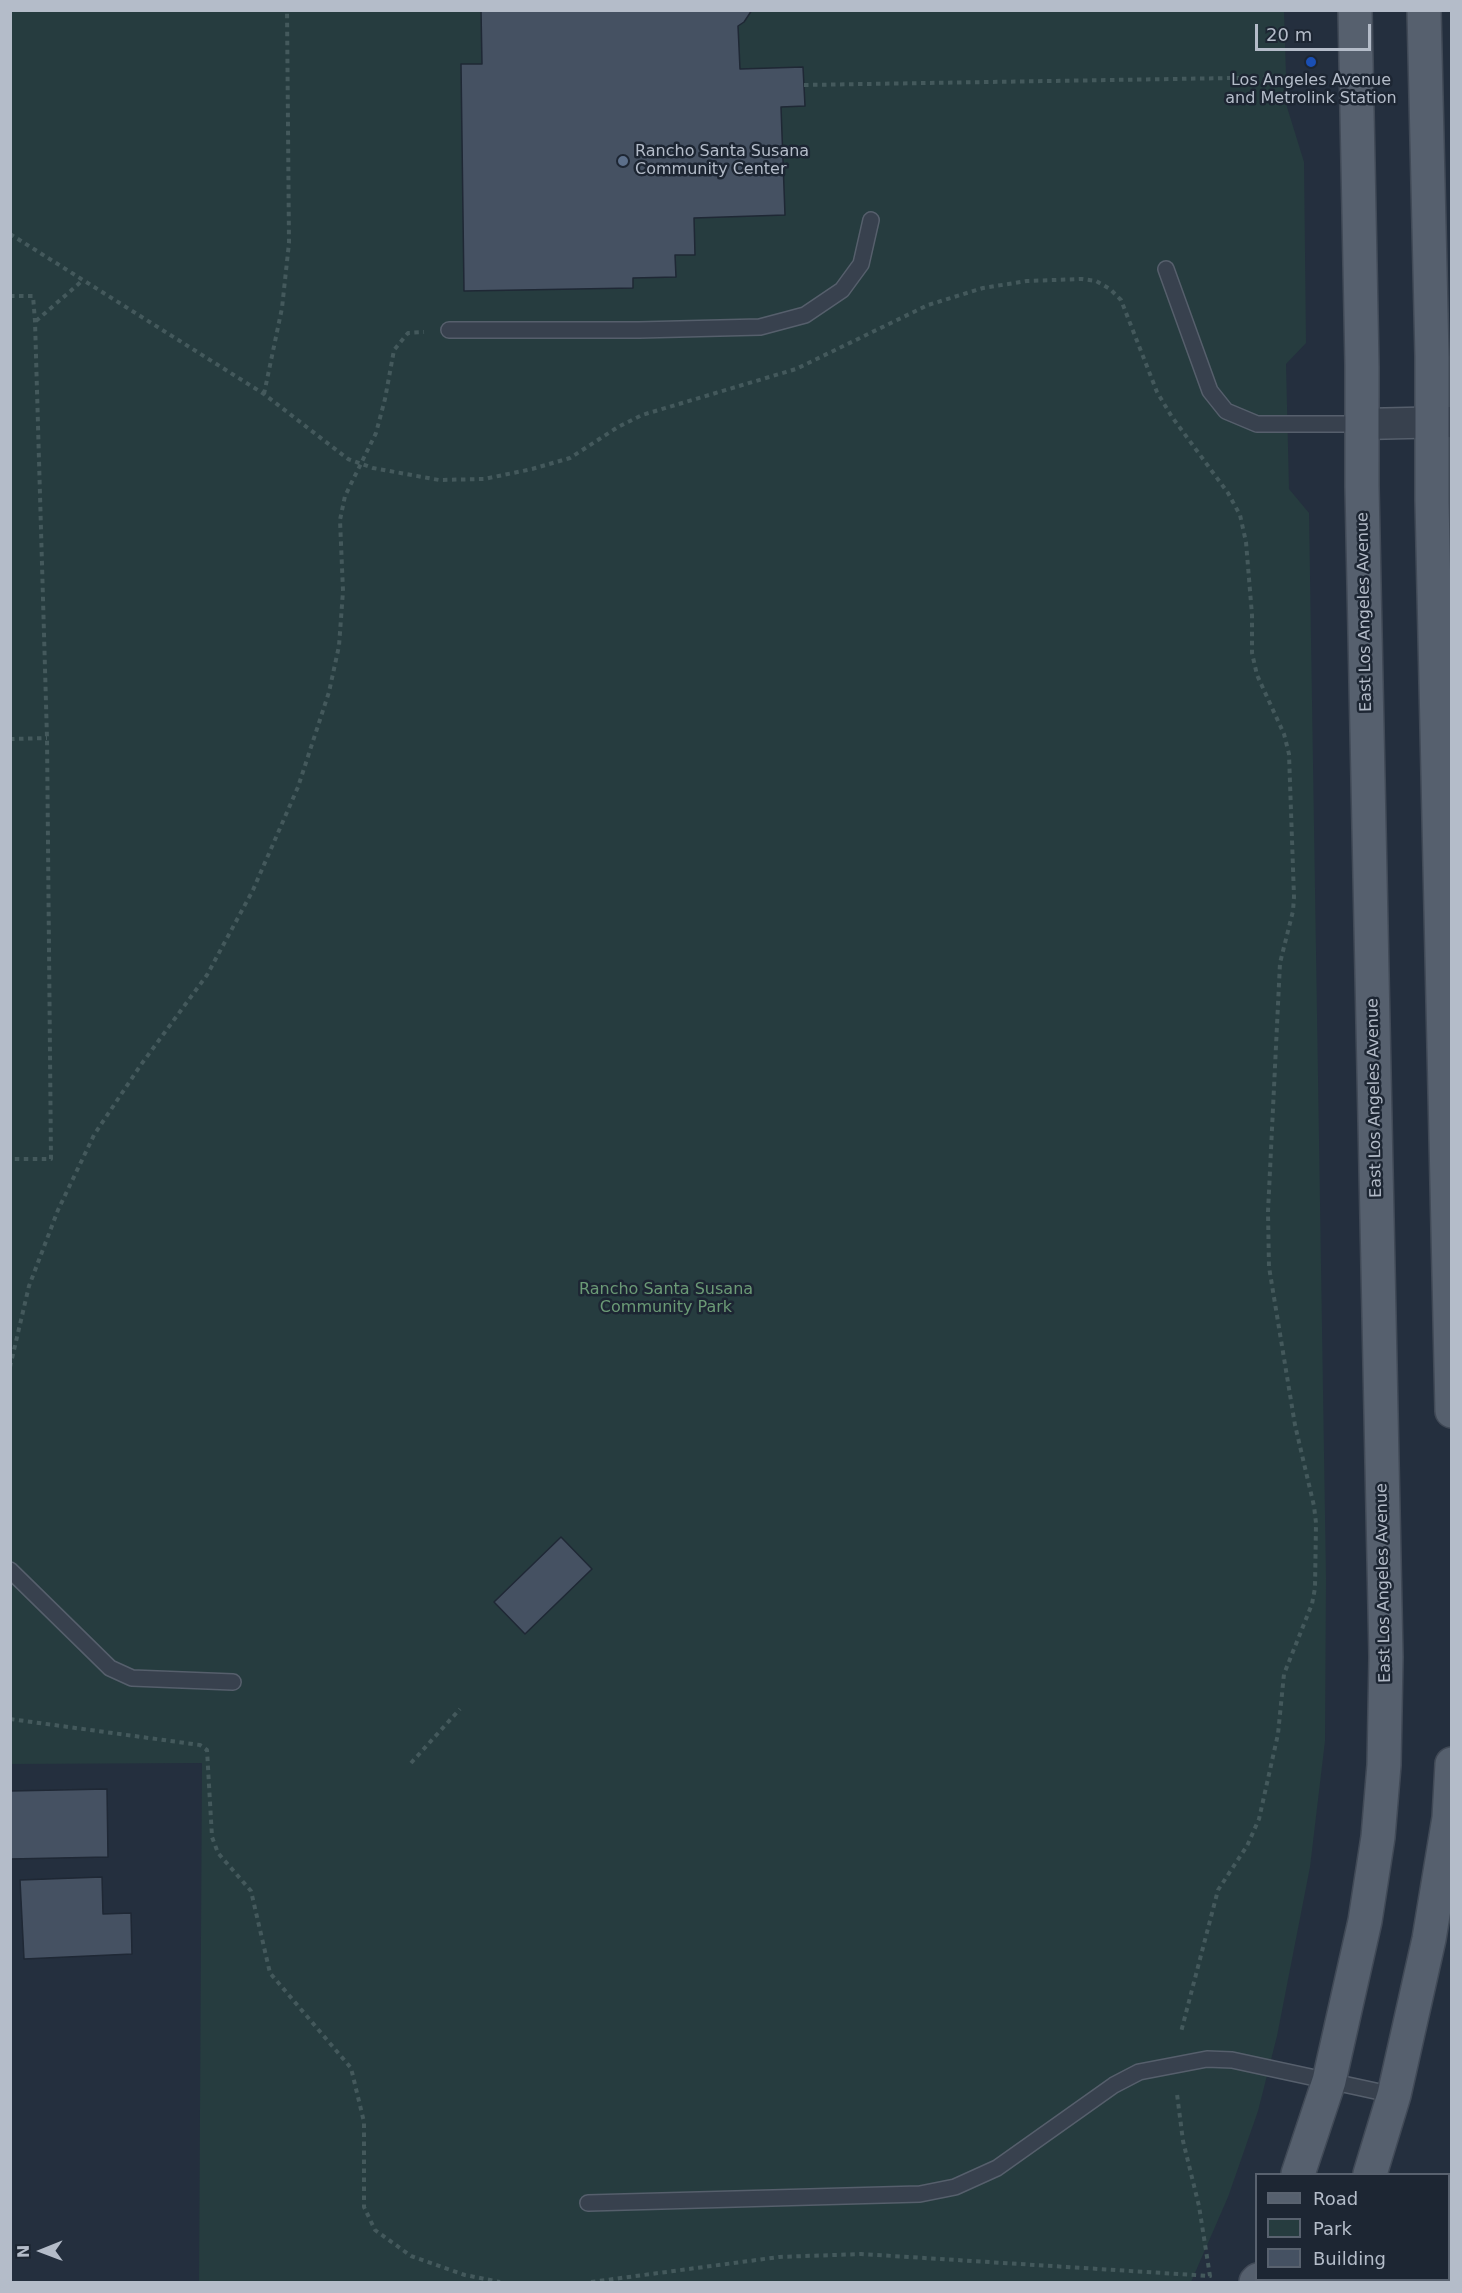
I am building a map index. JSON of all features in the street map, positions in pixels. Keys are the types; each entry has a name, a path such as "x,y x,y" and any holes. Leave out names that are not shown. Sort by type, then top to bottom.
{"main road":[{"name":"East Los Angeles Avenue","path":"1299,2173 1329,2081 1365,1921 1378,1837 1384,1754 1386,1645 1362,499 1363,424 1355,10"},
{"path":"1424,10 1442,422 1452,1411"},
{"path":"1371,2173 1394,2095 1429,1939 1449,1818 1452,1764"}],"street":[{"path":"1363,424 1442,422"}],"lane":[{"path":"449,330 639,330 760,327 805,315 842,290 861,264 871,220"},
{"path":"1166,269 1210,392 1226,411 1257,423 1363,424"},
{"path":"10,1570 110,1668 132,1678 233,1682"},
{"path":"588,2203 920,2194 955,2187 997,2168 1114,2085 1139,2072 1207,2059 1232,2060 1394,2095"}],"path":[{"path":"264,394 282,308 289,243 287,10"},
{"path":"804,85 1295,76"},
{"path":"10,234 264,394 348,459 373,468 439,480 484,479 570,458 618,427 642,415 796,369 928,305 983,288 1027,281 1082,279 1096,281 1110,289 1121,300 1157,392 1240,515 1246,542 1254,664 1284,734 1289,754 1294,897 1293,911 1280,963 1268,1212 1269,1267 1295,1425 1314,1506 1316,1588 1312,1605 1284,1674 1278,1734 1259,1819 1247,1846 1218,1890 1181,2032"},
{"path":"35,321 83,280"},
{"path":"10,296 33,296 35,321 47,738 51,1159 10,1160"},
{"path":"10,1367 29,1286 58,1210 94,1135 140,1066 207,975 253,890 298,787 329,692 339,645 343,591 340,520 345,496 376,433 394,350 408,333 449,330"},
{"path":"10,738 47,738"},
{"path":"411,1763 460,1709"},
{"path":"10,1719 200,1745 207,1750 212,1837 218,1853 251,1891 270,1973 351,2068 364,2122 364,2207 375,2230 411,2256 465,2275 500,2283"},
{"path":"591,2283 779,2257 861,2254 1210,2276 1201,2216 1184,2141 1177,2094"}],"green space":[{"name":"Rancho Santa Susana Community Park","path":"11,11 1284,11 1287,107 1304,162 1306,343 1286,364 1289,489 1309,513 1326,1578 1325,1741 1310,1867 1277,2036 1258,2111 1228,2197 1191,2282 199,2282 202,1763 11,1764"}],"building":[{"name":"Rancho Santa Susana Community Center","path":"481,10 752,10 744,22 738,26 740,69 803,67 805,106 781,107 785,215 694,218 695,255 675,255 676,277 633,278 633,288 464,291 461,64 482,64"},
{"path":"561,1537 592,1569 525,1634 494,1602"},
{"path":"107,1789 108,1857 10,1859 10,1791"},
{"path":"102,1877 103,1914 131,1913 132,1954 24,1959 20,1880"}],"place":[{"name":"Los Angeles Avenue and Metrolink Station","path":"1311,62"},
{"name":"Rancho Santa Susana Community Center","path":"623,161"}]}
